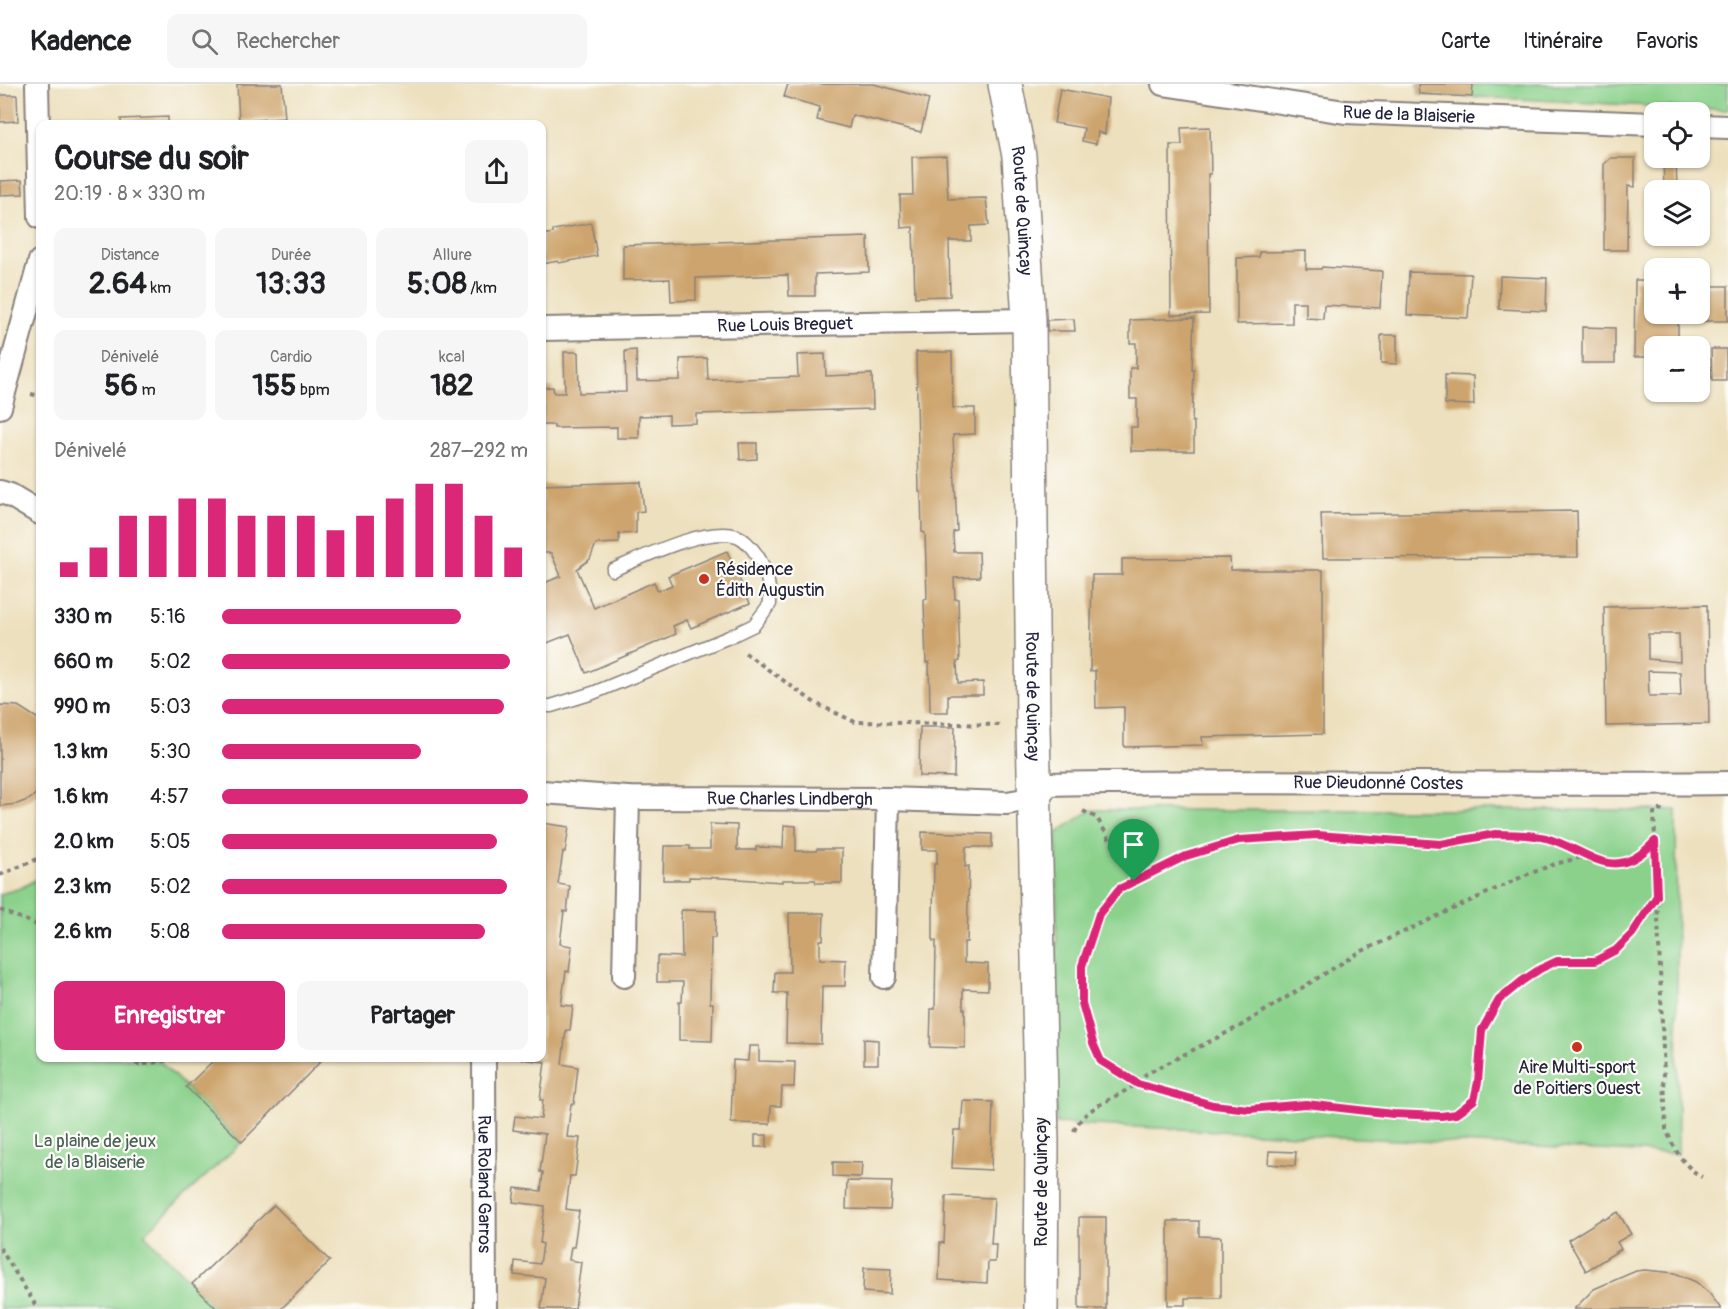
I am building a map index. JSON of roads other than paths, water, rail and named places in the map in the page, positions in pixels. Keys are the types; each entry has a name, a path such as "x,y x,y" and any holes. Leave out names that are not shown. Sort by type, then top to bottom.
{"street":[{"path":"37,84 38,120"},
{"name":"Route de Quinçay","path":"1005,84 1019,156 1029,320 1033,726 1042,1142 1041,1309"},
{"name":"Rue de la Blaiserie","path":"1163,84 1345,112 1644,124"},
{"path":"1710,126 1728,127"},
{"path":"0,407 3,383 36,274"},
{"name":"Rue Louis Breguet","path":"546,329 1029,320"},
{"path":"0,492 10,495 36,511"},
{"name":"Rue Dieudonné Costes","path":"1036,798 1049,784 1334,782 1662,785 1728,783"},
{"name":"Rue Charles Lindbergh","path":"546,792 628,798 888,799 1007,803 1036,798"},
{"path":"624,976 628,798"},
{"path":"884,977 888,799"},
{"name":"Rue Roland Garros","path":"483,1062 485,1309"}],"lane":[{"path":"546,705 551,706 593,693 729,637 754,625 770,604 767,573 752,548 739,537 723,533 703,535 613,570"}],"place":[{"name":"Résidence Édith Augustin","path":"704,579"},
{"name":"Aire Multi-sport de Poitiers Ouest","path":"1577,1047"}],"park label":[{"name":"La plaine de jeux de la Blaiserie","path":"95,1151"}]}
